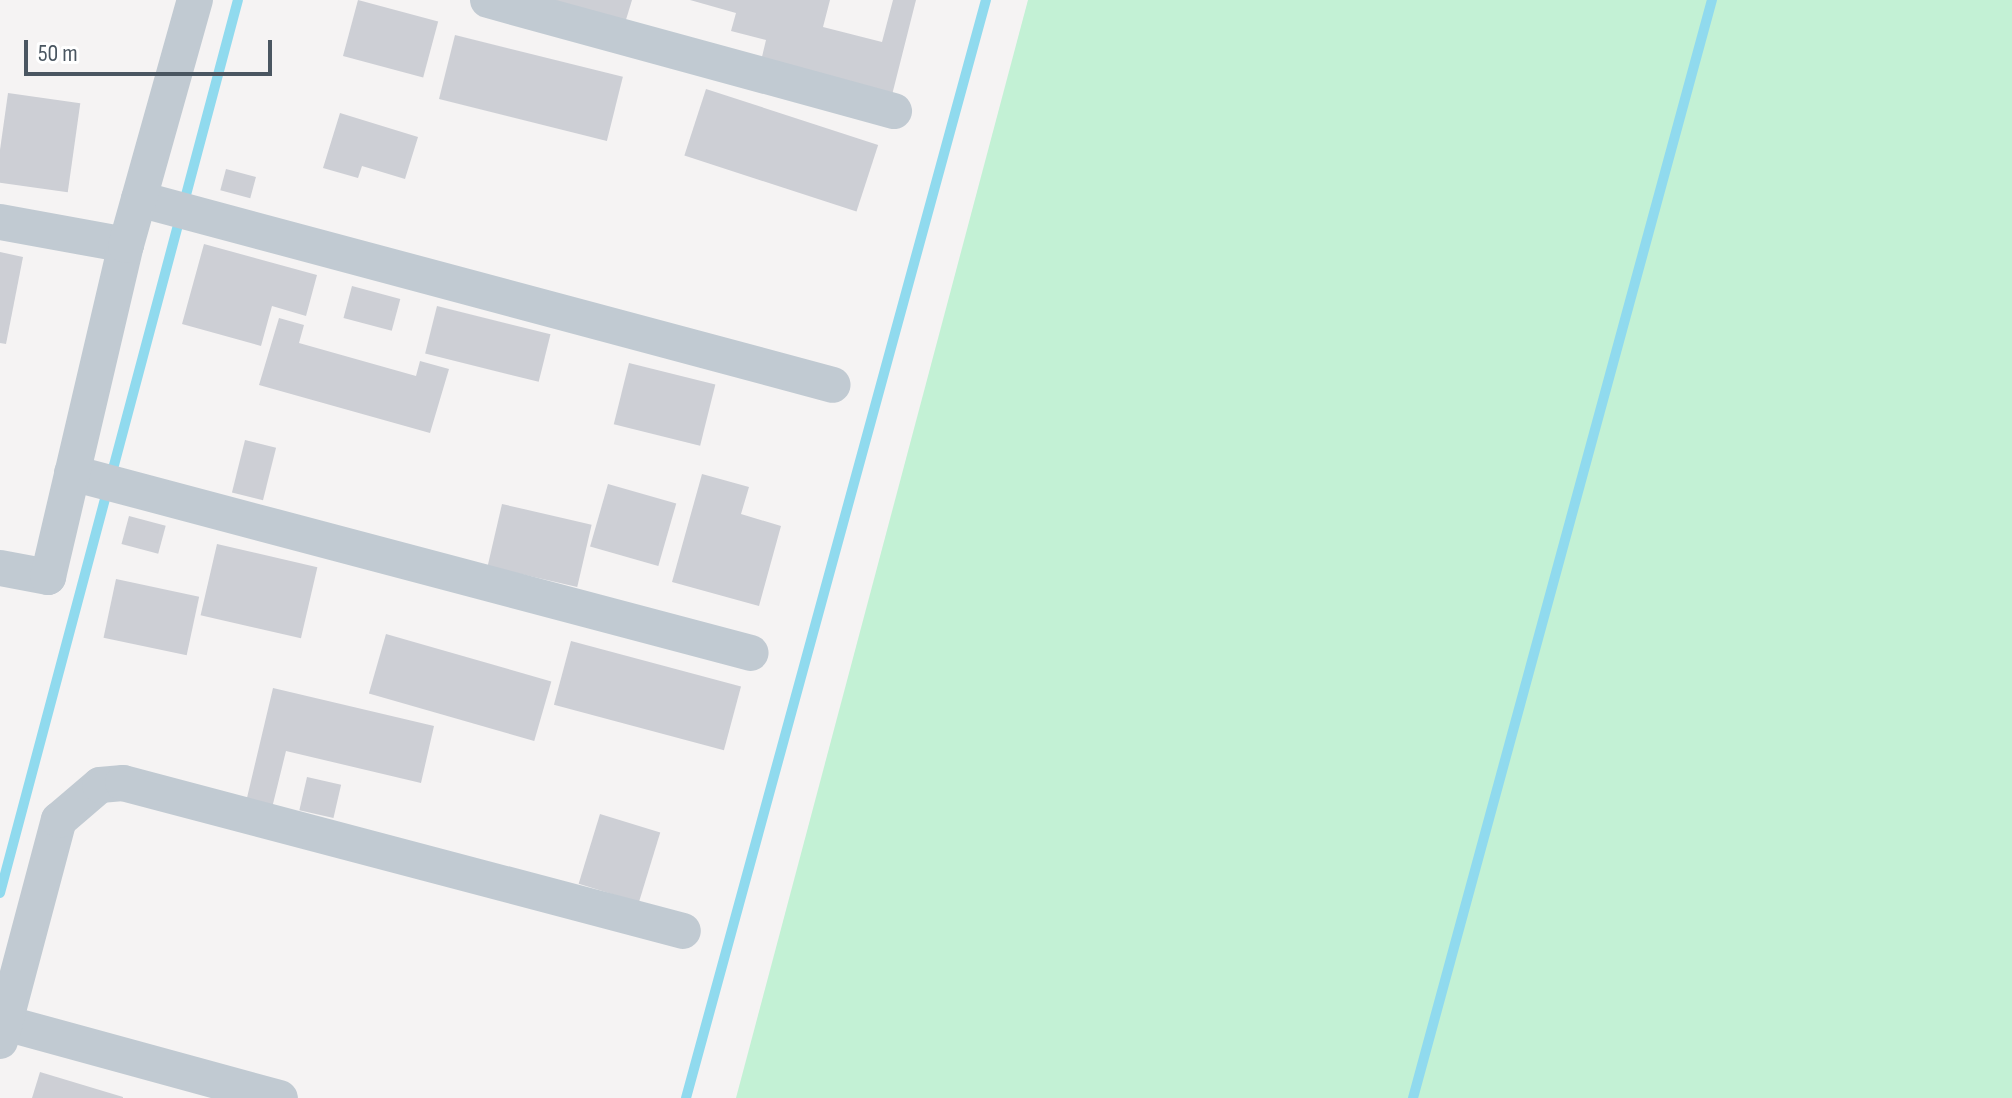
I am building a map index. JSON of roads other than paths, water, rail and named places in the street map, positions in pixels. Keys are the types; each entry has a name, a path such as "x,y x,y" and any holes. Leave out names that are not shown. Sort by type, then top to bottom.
{"street":[{"path":"0,568 48,577 126,245 195,0"},
{"path":"488,0 894,111"},
{"path":"139,199 833,385"},
{"path":"0,222 126,245"},
{"path":"72,473 751,653"},
{"path":"280,1098 2,1032 59,820 100,785 123,783 683,931"}],"waterway":[{"path":"0,893 238,0"},
{"path":"686,1098 986,0"},
{"path":"1413,1098 1712,0"}]}
